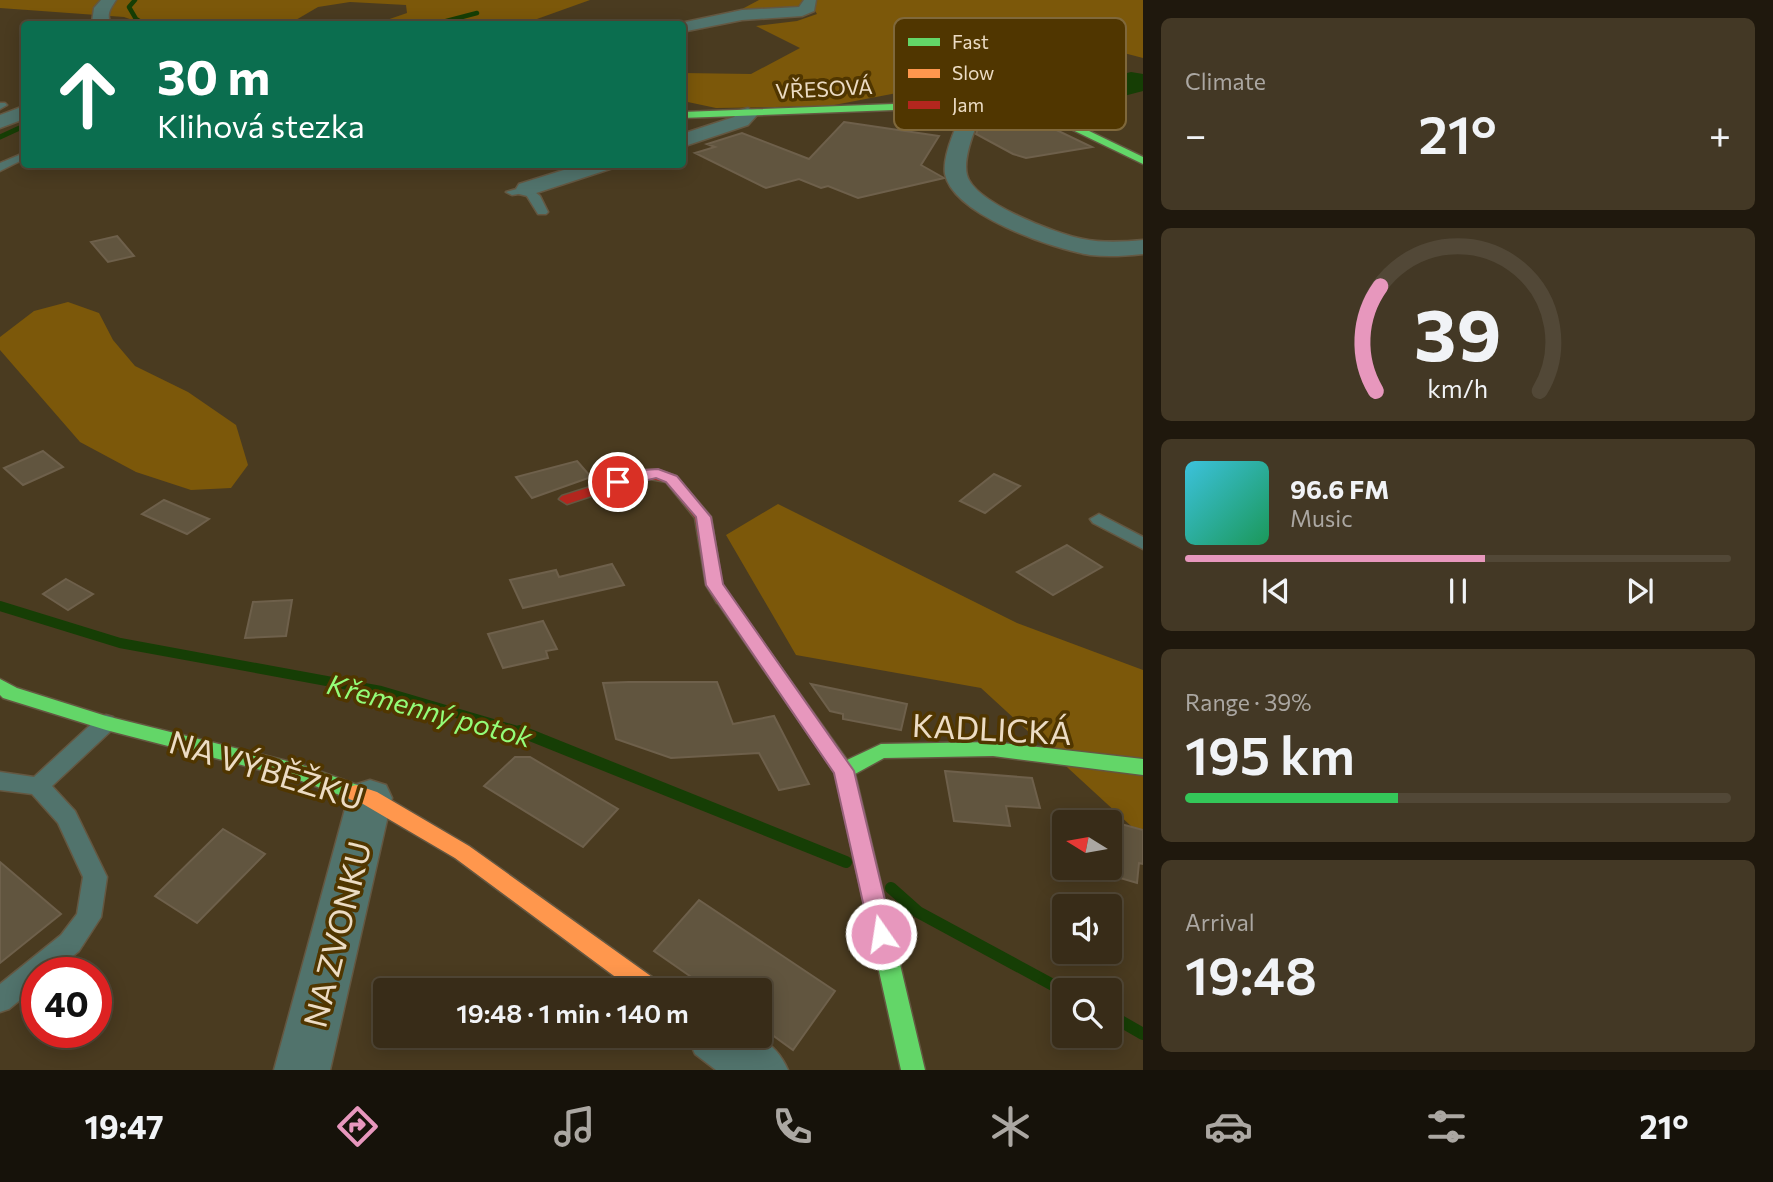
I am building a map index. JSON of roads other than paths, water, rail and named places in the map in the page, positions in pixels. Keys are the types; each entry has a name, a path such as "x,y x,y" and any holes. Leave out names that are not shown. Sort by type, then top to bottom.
{"street":[{"path":"100,21 100,14 109,0"},
{"path":"686,26 726,17 802,10 809,8 810,1"},
{"name":"VŘESOVÁ","path":"686,115 894,107"},
{"path":"1,111 21,112"},
{"path":"686,140 741,121 748,114"},
{"path":"966,130 956,167 960,187 973,198 1045,236 1074,245 1101,249 1143,247"},
{"name":"VŘESOVÁ","path":"1073,130 1143,161"},
{"path":"519,191 594,168"},
{"path":"567,499 644,474 658,474 671,479 704,517 714,585 844,771 913,1070"},
{"name":"NA VÝBĚŽKU","path":"0,686 10,693 106,723 299,772 370,798 461,852 634,978"},
{"name":"KADLICKÁ","path":"844,771 881,751 981,749 1143,767"},
{"name":"NA ZVONKU","path":"302,1070 370,798"},
{"path":"730,1048 760,1070"}],"lane":[{"path":"0,168 21,157"},
{"path":"519,191 536,198 542,212"},
{"path":"1099,519 1143,544"},
{"path":"38,786 106,723"},
{"path":"0,781 38,786 67,817 95,877 89,917 71,943 0,1000"}],"waterway":[{"path":"135,0 129,7 139,21"},
{"path":"446,21 477,13"},
{"path":"0,137 21,127"},
{"name":"Křemenný potok","path":"0,606 120,643 381,691 524,733"},
{"name":"Křemenný potok","path":"520,731 846,862"},
{"name":"Křemenný potok","path":"891,888 918,912 1052,985"},
{"name":"Křemenný potok","path":"1122,1022 1143,1034"}]}
